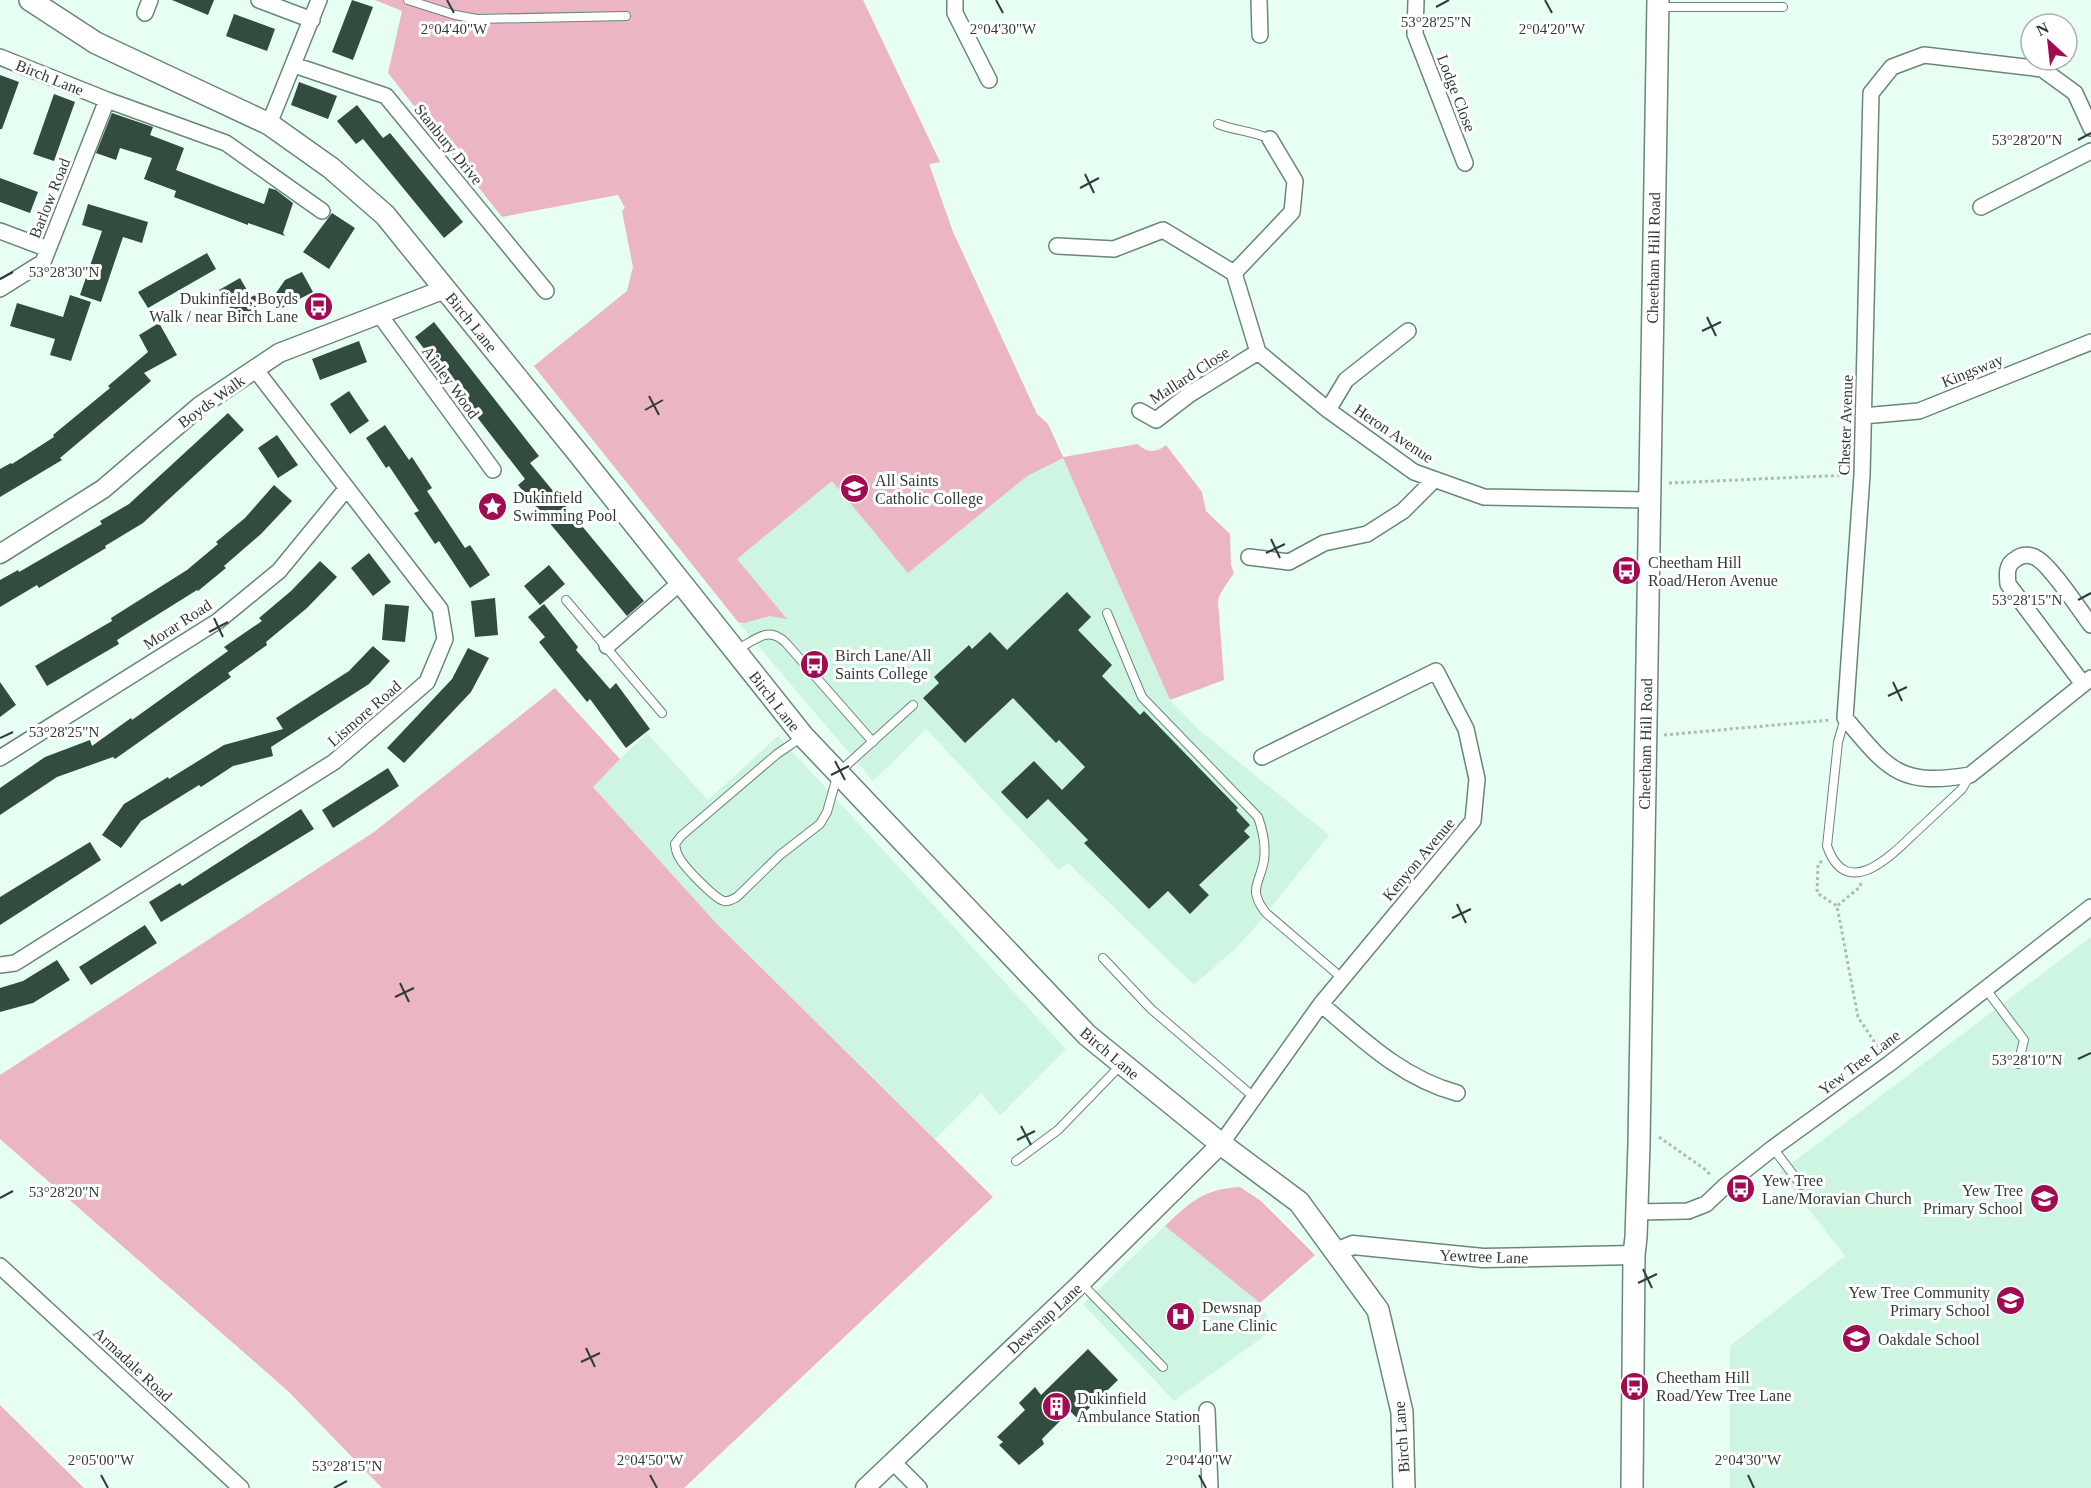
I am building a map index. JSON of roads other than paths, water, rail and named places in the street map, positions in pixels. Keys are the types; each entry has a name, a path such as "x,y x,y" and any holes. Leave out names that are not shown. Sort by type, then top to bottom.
{"main road":[{"name":"Birch Lane","path":"30,0 96,43 269,124 331,168 385,215 803,736 1087,1035 1221,1144 1299,1202 1377,1310 1402,1412 1404,1488"},
{"name":"Cheetham Hill Road","path":"1632,1488 1634,1255 1639,1132 1658,4"}],"street":[{"path":"259,0 312,20"},
{"path":"269,124 320,0"},
{"path":"955,0 955,13 989,80"},
{"path":"1259,0 1260,35"},
{"name":"Lodge Close","path":"1416,0 1415,34 1465,163"},
{"name":"Chester Avenue","path":"1845,718 1862,475 1871,93 1892,67 1924,55 2042,69 2075,93 2091,128"},
{"name":"Birch Lane","path":"0,57 107,100 226,143 322,211"},
{"name":"Stanbury Drive","path":"294,65 386,96 546,291"},
{"name":"Barlow Road","path":"0,289 43,262 107,100"},
{"path":"1234,273 1292,212 1296,181 1270,139"},
{"path":"1981,207 2091,152"},
{"path":"1057,246 1114,249 1163,230 1234,273 1258,352"},
{"path":"0,231 48,249"},
{"name":"Boyds Walk","path":"0,554 103,489 200,406 279,353 445,289"},
{"name":"Ainley Wood","path":"379,314 493,471"},
{"path":"1328,410 1346,380 1408,331"},
{"name":"Kingsway","path":"1863,416 1919,411 2091,342"},
{"name":"Heron Avenue","path":"1258,352 1328,410 1414,471 1434,480 1484,497 1649,492"},
{"name":"Mallard Close","path":"1140,411 1156,420 1190,394 1258,352"},
{"name":"Lismore Road","path":"0,965 15,963 334,762 427,682 445,639 441,609 255,369"},
{"path":"1249,557 1289,562 1324,543 1367,534 1403,511 1434,480"},
{"name":"Morar Road","path":"0,758 218,621 279,571 347,488"},
{"path":"1845,718 1890,768 1906,775 1929,780 1970,775 2087,681 2008,584 2007,571 2010,564 2016,558 2024,556 2038,559 2091,625"},
{"path":"607,646 681,582"},
{"name":"Kenyon Avenue","path":"1221,1144 1321,1004 1473,821 1477,779 1466,729 1436,670 1262,757"},
{"name":"Yew Tree Lane","path":"1637,1212 1688,1211 1706,1204 1773,1148 1889,1064 2091,907"},
{"path":"1321,1004 1399,1068 1435,1087 1456,1093"},
{"name":"Dewsnap Lane","path":"864,1488 1081,1283 1221,1144"},
{"name":"Yewtree Lane","path":"1336,1252 1353,1245 1483,1258 1634,1255"},
{"name":"Armadale Road","path":"0,1266 241,1488"},
{"path":"1208,1410 1210,1488"},
{"path":"892,1461 919,1488"}],"lane":[{"path":"408,0 455,15 477,19 626,16"},
{"path":"1658,4 1783,7"},
{"path":"1218,124 1256,132 1270,139"},
{"path":"566,600 662,713"},
{"path":"1107,613 1142,697 1258,817 1265,843 1264,860 1256,884 1256,894 1260,905 1266,913 1342,978"},
{"path":"735,651 767,634 777,635 873,742"},
{"path":"803,736 777,754 681,836 675,844 680,860 714,895 723,901 737,897 780,855 820,824 827,812 838,773 913,705"},
{"path":"1845,718 1838,742 1827,846 1830,855 1841,869 1861,872 1883,863 1962,789 1970,775"},
{"path":"1103,958 1151,1009 1255,1098"},
{"path":"1985,988 2024,1040 2018,1064"},
{"path":"1016,1161 1058,1130 1101,1083 1122,1064"},
{"path":"1773,1148 1801,1185"},
{"path":"1081,1283 1162,1367"}],"place":[{"name":"Dukinfield, Boyds Walk / near Birch Lane","path":"319,307"},
{"name":"All Saints Catholic College","path":"854,489"},
{"name":"Dukinfield Swimming Pool","path":"492,506"},
{"name":"Cheetham Hill Road/Heron Avenue","path":"1627,571"},
{"name":"Birch Lane/All Saints College","path":"814,664"},
{"name":"Yew Tree Lane/Moravian Church","path":"1741,1189"},
{"name":"Yew Tree Primary School","path":"2044,1199"},
{"name":"Yew Tree Community Primary School","path":"2011,1301"},
{"name":"Dewsnap Lane Clinic","path":"1181,1316"},
{"name":"Oakdale School","path":"1857,1339"},
{"name":"Cheetham Hill Road/Yew Tree Lane","path":"1635,1386"},
{"name":"Dukinfield Ambulance Station","path":"1056,1407"}]}
